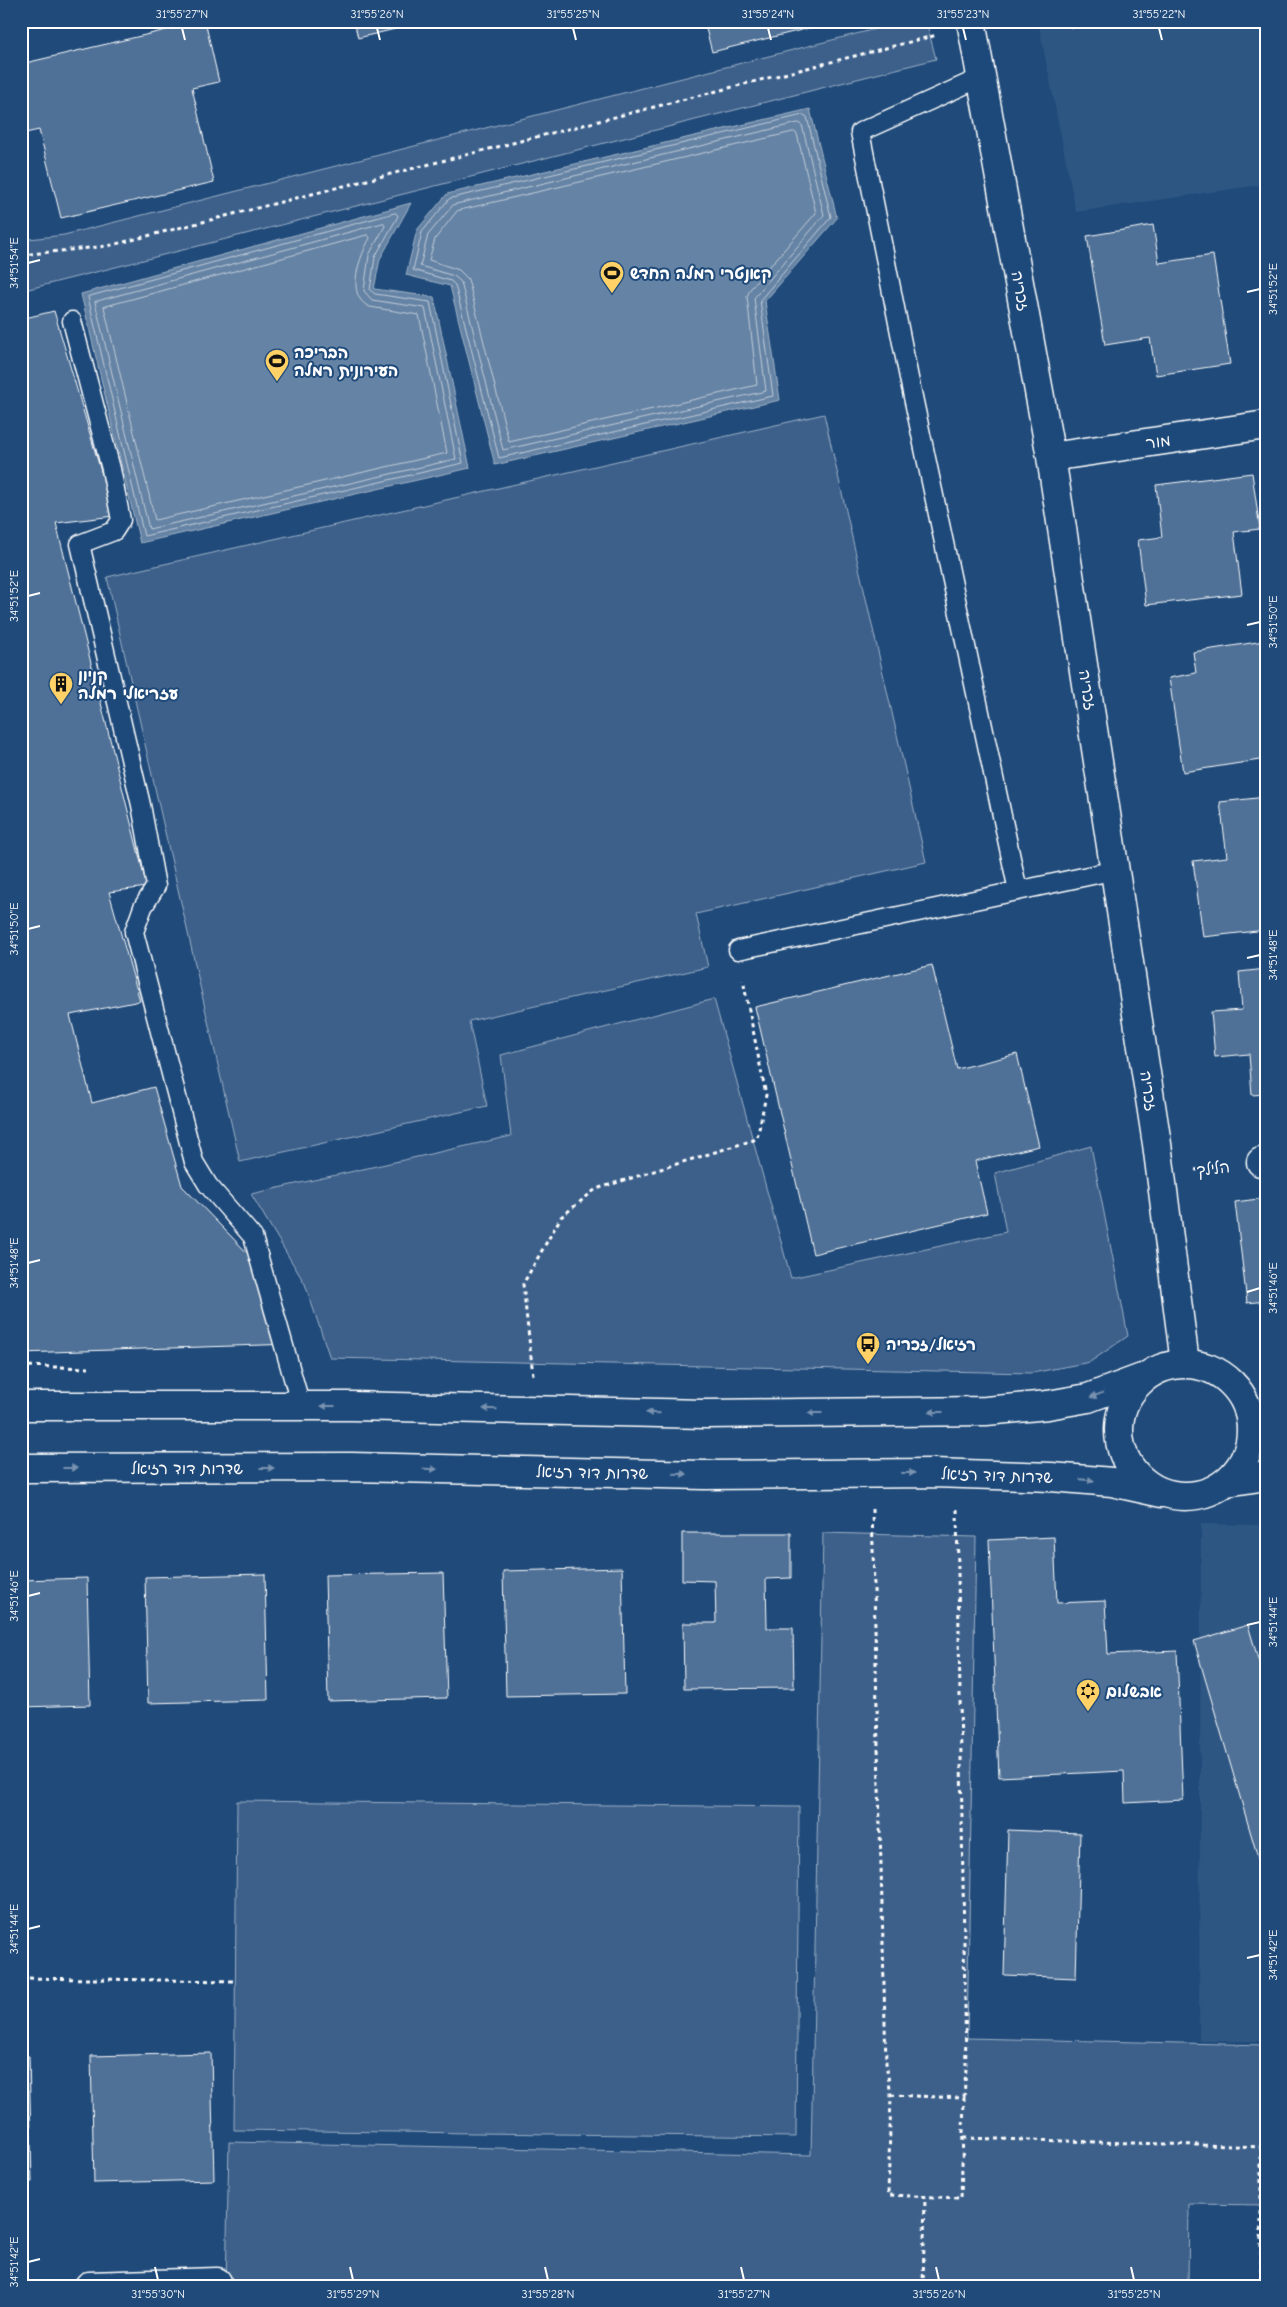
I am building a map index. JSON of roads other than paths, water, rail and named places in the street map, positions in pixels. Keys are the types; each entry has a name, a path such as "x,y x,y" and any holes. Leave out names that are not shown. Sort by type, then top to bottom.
{"main road":[{"name":"זכריה","path":"971,24 1051,456 1116,870 1161,1174 1185,1363"},
{"name":"מור","path":"1051,456 1266,425"},
{"path":"21,1406 301,1406 705,1414 986,1411 1048,1405 1088,1398 1142,1378 1162,1367 1185,1363 1205,1366 1224,1376 1239,1391 1248,1408 1252,1428 1249,1448 1241,1467 1227,1482 1213,1491 1196,1496 1179,1497 1162,1493 1142,1481 1127,1463 1119,1441 1119,1418 1127,1396 1142,1378"},
{"path":"1239,1391 1266,1395"},
{"name":"שדרות דוד רזיאל","path":"21,1468 351,1468 704,1475 871,1473 1051,1476 1112,1482 1162,1493"},
{"path":"1227,1482 1266,1476"},
{"path":"89,2286 217,2282"}],"lane":[{"path":"982,77 860,132 909,378 1018,891"},
{"path":"72,321 111,469 121,520 114,531 80,544 141,805 156,886 143,907 134,932 194,1162 208,1185 253,1236 301,1406"},
{"path":"738,950 1116,870"}],"water":[{"name":"קאנטרי רמלה החדש","path":"810,109 837,218 765,301 780,400 495,465 450,286 406,275 417,230 447,194"},
{"name":"הבריכה העירונית רמלה","path":"411,203 380,259 374,289 434,297 470,468 140,543 81,294"}],"place":[{"name":"קאנטרי רמלה החדש","path":"612,294"},
{"name":"הבריכה העירונית רמלה","path":"277,382"},
{"name":"קניון עזריאלי רמלה","path":"61,705"},
{"name":"רזיאל/זכריה","path":"868,1365"},
{"name":"אבשלום","path":"1088,1712"}]}
